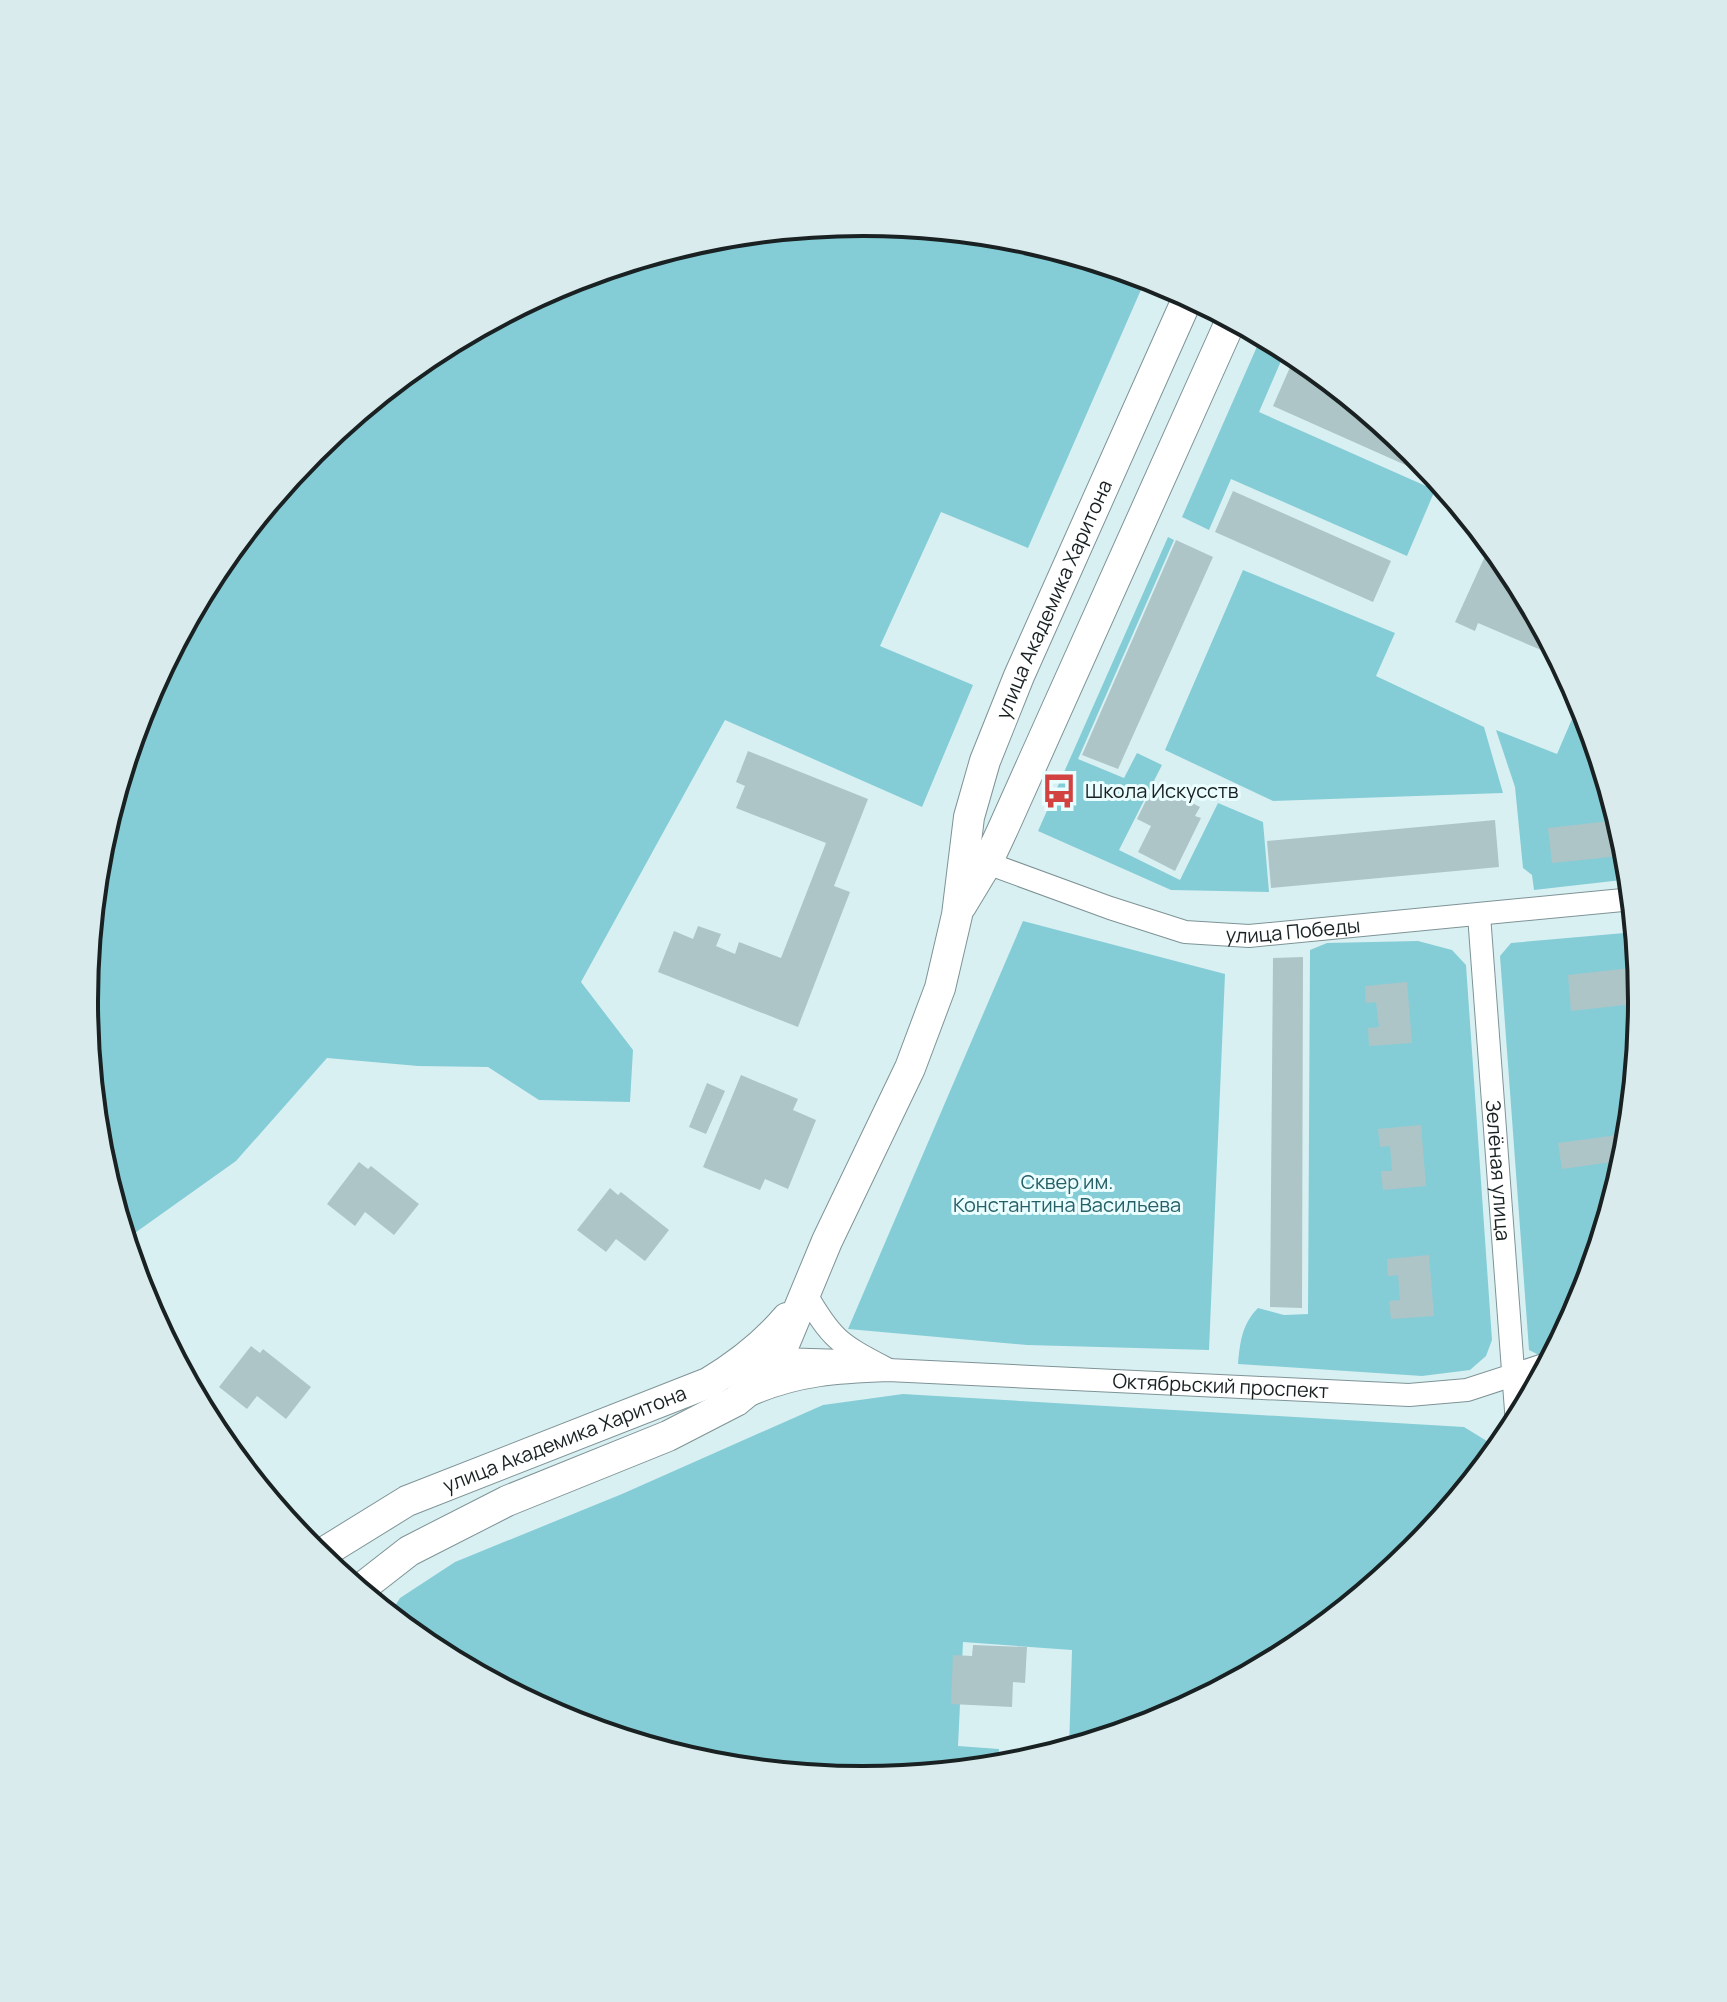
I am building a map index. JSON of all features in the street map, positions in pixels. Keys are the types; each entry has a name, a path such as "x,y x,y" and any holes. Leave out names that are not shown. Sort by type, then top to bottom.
{"main road":[{"name":"улица Академика Харитона","path":"975,859 976,790 1019,676 1184,306"},
{"name":"улица Академика Харитона","path":"367,1584 409,1551 507,1501 668,1436 736,1401 763,1379 778,1359 802,1298 910,1068 940,988 957,915 975,859 1227,328"},
{"name":"улица Академика Харитона","path":"329,1549 407,1501 708,1383 768,1341 802,1298"}],"street":[{"name":"улица Победы","path":"975,859 1185,932 1249,936 1622,900"},
{"name":"Зелёная улица","path":"1479,915 1515,1401"},
{"name":"Октябрьский проспект","path":"802,1298 832,1336 888,1370"},
{"name":"Октябрьский проспект","path":"736,1366 778,1359 860,1362 888,1370"},
{"name":"Октябрьский проспект","path":"736,1401 781,1382 827,1372 888,1370 1409,1395 1467,1390 1535,1367"}],"green space":[{"path":"813,237 914,237 1013,250 1110,276 1142,288 1028,548 941,512 880,646 973,685 922,807 725,720 581,982 633,1050 630,1102 539,1100 488,1067 418,1066 327,1058 236,1161 135,1233 113,1150 100,1051 98,1001 105,901 124,803 156,708 177,662 227,576 256,535 322,460 397,394 481,338 525,314 617,276 714,250"},
{"path":"1258,345 1281,360 1259,412 1434,491 1407,556 1231,479 1209,530 1182,517"},
{"path":"1168,537 1174,540 1078,759 1124,778 1137,753 1162,765 1119,850 1180,880 1218,803 1263,822 1269,892 1171,890 1038,831"},
{"path":"1243,570 1395,633 1376,676 1484,727 1503,793 1273,801 1165,750"},
{"path":"1574,715 1603,803 1619,880 1534,890 1532,875 1523,868 1515,787 1496,730 1557,754"},
{"name":"Сквер им. Константина Васильева","path":"1023,921 1225,974 1209,1350 1027,1345 848,1329"},
{"path":"1625,933 1627,951 1627,1051 1614,1150 1588,1247 1571,1294 1541,1356 1529,1350 1500,956 1511,943"},
{"path":"1418,941 1452,950 1466,965 1492,1340 1486,1356 1470,1370 1422,1376 1238,1364 1245,1327 1258,1308 1284,1315 1308,1314 1310,950 1327,943"},
{"path":"903,1394 1464,1427 1489,1442 1439,1506 1405,1542 1330,1608 1246,1664 1202,1688 1110,1726 1069,1738 1072,1650 963,1642 958,1746 999,1749 999,1754 963,1760 914,1765 813,1765 714,1752 665,1740 617,1726 525,1688 438,1637 395,1606 400,1598 455,1562 622,1494 823,1405"}],"building":[{"path":"1291,366 1368,425 1413,468 1273,406"},
{"path":"1233,491 1391,561 1373,602 1215,532"},
{"path":"1176,540 1213,557 1118,769 1082,755"},
{"path":"1485,555 1542,647 1541,650 1478,623 1475,631 1455,622"},
{"path":"748,751 868,799 834,886 850,892 798,1027 658,972 674,931 693,939 698,926 721,934 716,946 735,954 739,942 781,958 826,843 736,808 745,786 736,782"},
{"path":"1154,784 1200,807 1195,816 1201,818 1175,871 1138,852 1151,826 1137,819"},
{"path":"1495,820 1499,867 1271,888 1267,841"},
{"path":"1607,821 1615,856 1552,863 1548,828"},
{"path":"1303,957 1302,1308 1270,1307 1273,958"},
{"path":"1628,968 1629,1005 1571,1011 1568,975"},
{"path":"1407,982 1412,1043 1369,1046 1368,1028 1379,1027 1376,1002 1366,1003 1365,986"},
{"path":"741,1075 798,1099 793,1110 816,1120 788,1189 765,1179 760,1190 703,1167"},
{"path":"707,1083 725,1091 706,1134 689,1127"},
{"path":"1421,1125 1426,1186 1383,1190 1381,1171 1392,1171 1390,1146 1380,1147 1378,1129"},
{"path":"1616,1135 1611,1162 1562,1169 1558,1143"},
{"path":"359,1162 368,1169 371,1166 419,1204 394,1235 365,1212 355,1226 327,1204"},
{"path":"610,1188 618,1195 621,1192 669,1230 645,1261 616,1239 606,1252 577,1230"},
{"path":"1429,1255 1434,1316 1391,1319 1389,1301 1400,1300 1398,1275 1388,1276 1387,1259"},
{"path":"251,1346 260,1353 263,1349 311,1387 286,1419 257,1396 247,1409 219,1387"},
{"path":"973,1645 1027,1647 1025,1683 1013,1682 1012,1707 951,1704 953,1655 972,1656"}],"place":[{"name":"Школа Искусств","path":"1059,791"}]}
